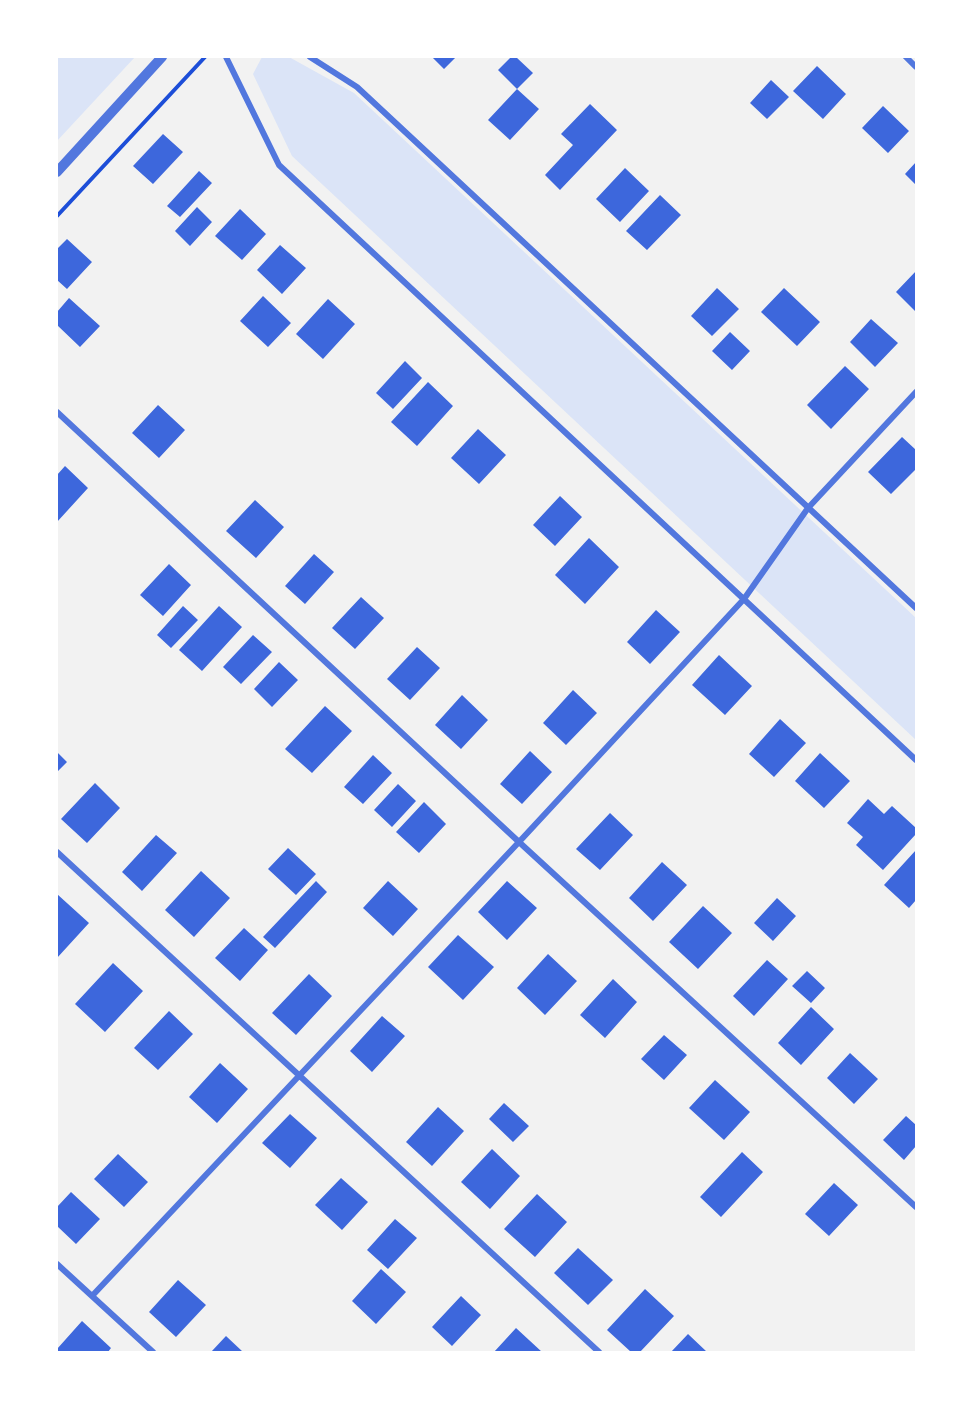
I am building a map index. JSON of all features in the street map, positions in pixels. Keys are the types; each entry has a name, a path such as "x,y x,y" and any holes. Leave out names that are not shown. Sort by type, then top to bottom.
{"street":[{"path":"57,172 162,57"},
{"path":"226,57 279,165 916,760"},
{"path":"310,57 357,87 916,608"},
{"path":"906,57 916,67"},
{"path":"92,1296 744,599 808,508 916,392"},
{"path":"57,412 916,1207"},
{"path":"57,852 599,1352"},
{"path":"57,1264 153,1352"}],"path":[{"path":"57,216 205,57"}],"shaded area":[{"path":"57,57 135,57 57,141"},
{"path":"262,57 289,57 354,93 916,618 916,740 292,156 253,74"}],"building":[{"path":"432,57 456,57 444,69"},
{"path":"511,57 516,57 533,73 517,89 498,70"},
{"path":"817,66 846,94 823,119 793,91"},
{"path":"771,80 789,97 767,119 750,103"},
{"path":"517,89 539,109 510,140 488,120"},
{"path":"590,104 617,130 560,190 545,175 573,145 561,134"},
{"path":"883,106 909,131 888,153 862,128"},
{"path":"163,134 183,152 153,184 133,166"},
{"path":"916,162 916,185 905,174"},
{"path":"625,168 649,191 620,222 596,199"},
{"path":"199,171 212,183 180,217 167,206"},
{"path":"660,195 681,215 647,250 626,231"},
{"path":"197,207 212,222 190,246 175,231"},
{"path":"240,209 266,234 242,260 215,236"},
{"path":"67,239 92,262 67,289 57,280 57,249"},
{"path":"280,245 306,268 282,294 257,270"},
{"path":"916,271 916,312 896,292"},
{"path":"717,288 739,309 712,336 691,316"},
{"path":"784,288 820,322 797,346 761,312"},
{"path":"263,296 291,323 268,347 240,321"},
{"path":"69,298 100,326 80,347 57,325 57,312"},
{"path":"328,299 355,324 323,359 296,334"},
{"path":"871,319 898,343 875,367 850,342"},
{"path":"730,332 750,351 732,370 712,351"},
{"path":"405,361 422,378 393,409 376,393"},
{"path":"845,366 869,389 831,429 807,405"},
{"path":"428,382 453,406 417,446 391,422"},
{"path":"158,405 185,430 159,458 132,433"},
{"path":"478,429 506,455 479,484 451,458"},
{"path":"902,437 916,450 916,469 891,494 868,472"},
{"path":"65,466 88,488 57,522 57,475"},
{"path":"560,496 582,517 555,546 533,525"},
{"path":"255,500 284,527 256,558 226,531"},
{"path":"589,538 619,567 585,604 555,575"},
{"path":"314,554 334,572 305,604 285,586"},
{"path":"169,564 191,585 163,616 140,595"},
{"path":"361,597 384,618 355,649 332,628"},
{"path":"183,606 198,620 171,648 157,635"},
{"path":"219,606 242,627 202,671 179,650"},
{"path":"656,610 680,632 650,664 627,642"},
{"path":"253,635 272,652 241,684 223,667"},
{"path":"417,647 440,668 410,700 387,679"},
{"path":"719,655 752,686 725,715 692,685"},
{"path":"279,662 298,680 272,707 254,689"},
{"path":"573,690 597,713 566,745 543,723"},
{"path":"462,695 488,720 461,749 435,725"},
{"path":"325,706 352,731 312,773 285,749"},
{"path":"780,719 806,743 774,777 749,754"},
{"path":"530,751 552,772 522,804 500,784"},
{"path":"57,752 67,762 57,772"},
{"path":"820,753 850,781 824,808 795,781"},
{"path":"373,755 392,773 363,804 344,787"},
{"path":"95,783 120,808 87,843 61,819"},
{"path":"398,784 416,801 392,827 374,810"},
{"path":"868,799 884,814 892,806 916,828 916,834 883,870 856,845 863,837 847,823"},
{"path":"424,802 446,824 419,853 396,832"},
{"path":"610,813 633,835 600,870 576,849"},
{"path":"156,835 177,853 142,891 122,872"},
{"path":"288,848 316,874 296,895 268,869"},
{"path":"916,850 916,900 909,908 884,885"},
{"path":"662,862 687,885 653,921 629,898"},
{"path":"201,871 230,898 194,937 165,910"},
{"path":"316,881 327,892 275,948 263,937"},
{"path":"388,881 418,909 393,936 363,908"},
{"path":"507,881 537,908 507,940 478,912"},
{"path":"57,894 89,923 57,958"},
{"path":"777,898 796,916 773,941 754,923"},
{"path":"703,906 732,933 698,969 669,942"},
{"path":"244,928 268,950 240,981 215,958"},
{"path":"458,935 494,967 463,1000 428,967"},
{"path":"548,954 577,981 545,1015 517,988"},
{"path":"767,960 788,979 754,1016 733,996"},
{"path":"113,963 143,991 105,1032 75,1004"},
{"path":"807,971 825,988 811,1003 792,986"},
{"path":"309,974 332,996 296,1035 272,1013"},
{"path":"613,979 637,1002 605,1038 580,1015"},
{"path":"811,1007 834,1029 801,1065 778,1043"},
{"path":"169,1011 193,1034 158,1070 134,1048"},
{"path":"382,1016 405,1036 372,1072 350,1051"},
{"path":"664,1035 687,1055 664,1080 641,1059"},
{"path":"850,1053 878,1079 854,1104 827,1078"},
{"path":"220,1063 248,1089 217,1123 189,1097"},
{"path":"715,1080 750,1112 724,1140 689,1108"},
{"path":"504,1103 529,1126 513,1142 489,1119"},
{"path":"438,1107 464,1131 432,1166 406,1142"},
{"path":"290,1114 317,1138 290,1168 262,1143"},
{"path":"906,1116 916,1125 916,1146 904,1160 883,1140"},
{"path":"492,1149 520,1176 490,1209 461,1182"},
{"path":"742,1152 763,1172 721,1217 700,1197"},
{"path":"118,1154 148,1182 124,1207 94,1179"},
{"path":"341,1178 368,1202 342,1230 315,1205"},
{"path":"834,1183 858,1205 829,1236 805,1214"},
{"path":"71,1192 100,1219 76,1244 57,1226 57,1207"},
{"path":"537,1194 567,1222 535,1257 504,1229"},
{"path":"395,1219 417,1238 388,1269 367,1250"},
{"path":"578,1248 613,1280 588,1305 554,1273"},
{"path":"381,1269 406,1292 376,1324 352,1301"},
{"path":"178,1280 206,1305 176,1337 149,1312"},
{"path":"645,1289 674,1316 640,1352 631,1352 607,1330"},
{"path":"461,1296 481,1315 452,1346 432,1327"},
{"path":"82,1321 111,1348 108,1352 57,1352 57,1349"},
{"path":"516,1328 542,1352 494,1352"},
{"path":"688,1334 707,1352 671,1352"},
{"path":"226,1336 243,1352 211,1352"}]}
